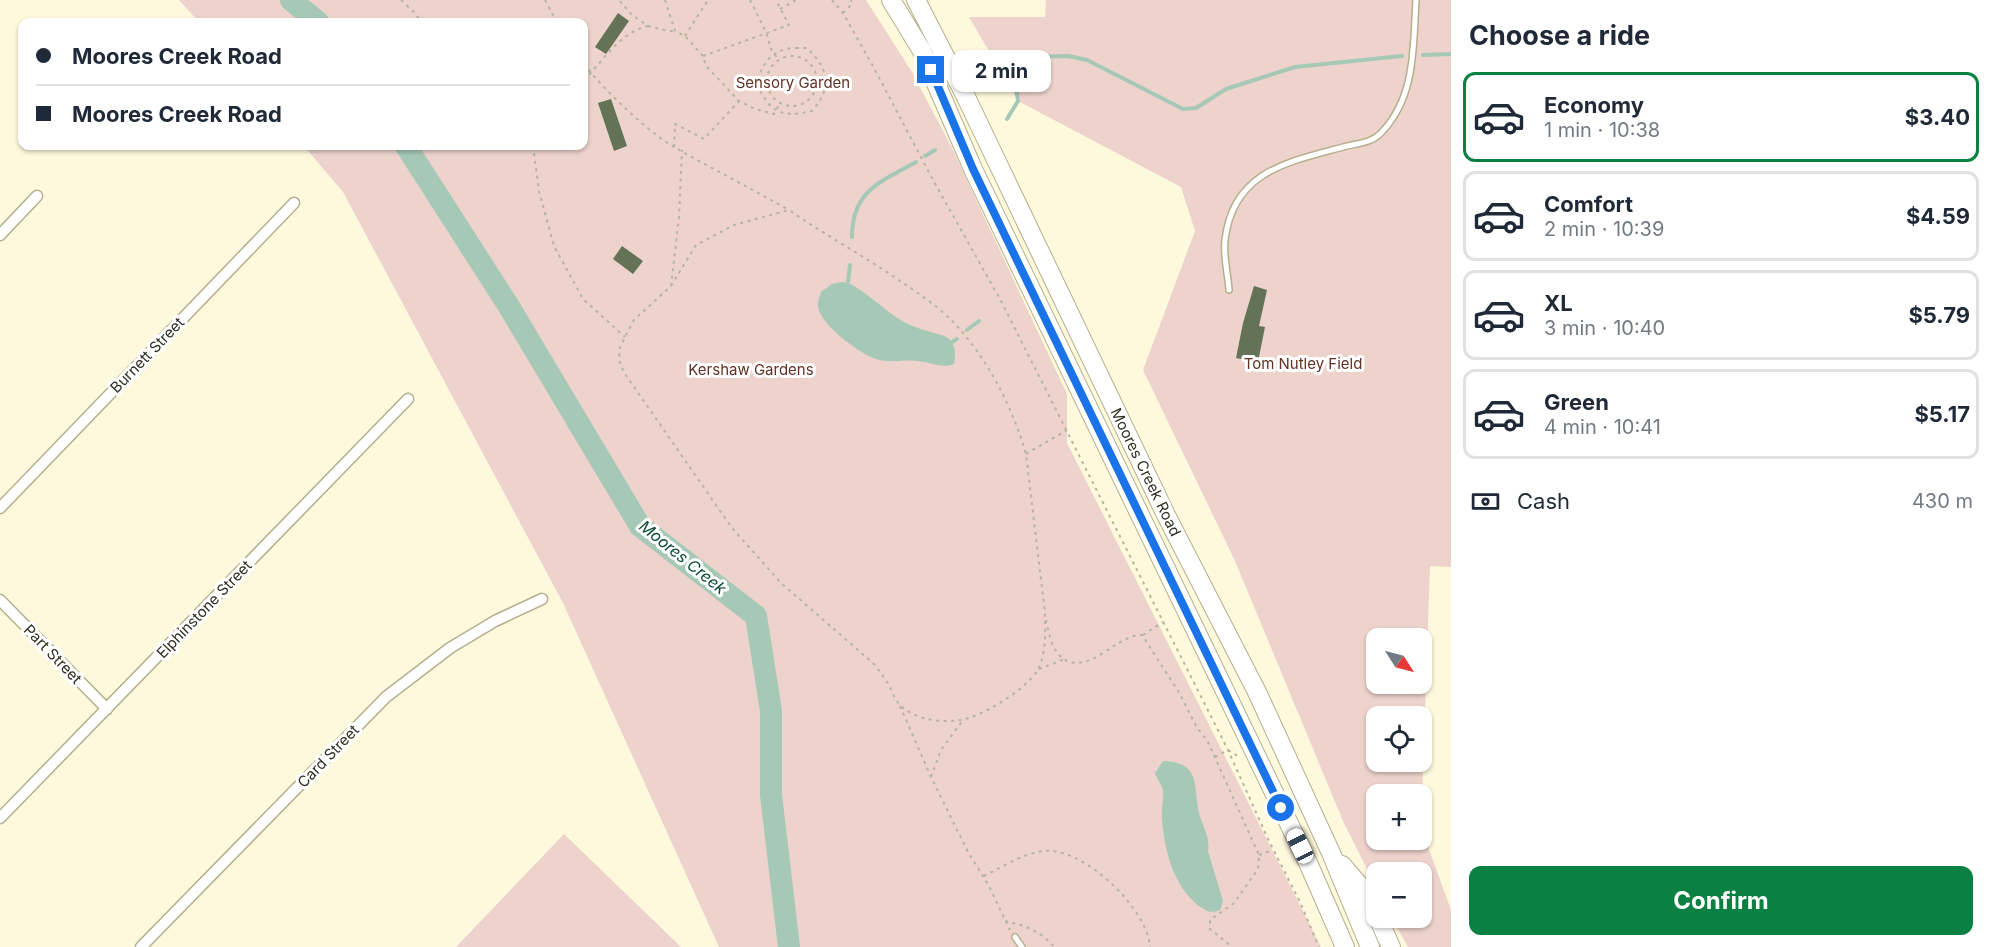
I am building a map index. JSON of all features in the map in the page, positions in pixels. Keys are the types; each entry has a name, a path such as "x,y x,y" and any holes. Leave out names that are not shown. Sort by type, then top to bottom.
{"highway":[{"name":"Moores Creek Road","path":"891,0 922,51 973,169 1309,866 1345,947"},
{"name":"Moores Creek Road","path":"916,0 961,88 1166,515 1257,692 1331,853 1370,947"},
{"path":"1331,853 1366,893"},
{"path":"1382,928 1391,947"}],"street":[{"path":"0,235 37,196"},
{"name":"Burnett Street","path":"0,508 294,203"},
{"name":"Elphinstone Street","path":"0,818 408,399"},
{"name":"Card Street","path":"141,947 386,697 450,648 495,621 542,599"},
{"name":"Part Street","path":"0,600 106,709"}],"lane":[{"path":"1229,290 1224,242 1229,216 1261,174 1291,161 1365,143 1380,134 1403,102 1411,76 1416,0"},
{"path":"1015,937 1022,947"}],"path":[{"path":"400,0 418,18"},
{"path":"545,0 555,18"},
{"path":"619,0 632,15 648,26 675,31 686,36 703,56 706,66 739,101 754,109 774,114 780,103"},
{"path":"665,0 675,31"},
{"path":"686,36 708,0"},
{"path":"750,0 766,32 767,40 779,60"},
{"path":"703,56 789,25 776,0"},
{"path":"780,9 796,0"},
{"path":"832,0 843,13 1000,298 1228,750 1319,947"},
{"path":"843,13 852,4 851,0"},
{"path":"588,76 621,40 635,29 648,26"},
{"path":"790,48 807,48 820,62 826,78 823,95 813,111 793,115 776,110 765,100 757,83 764,63 774,53 790,48"},
{"path":"788,56 804,58 815,70 818,78 814,93 809,100 794,106 780,103 770,93 767,78 770,70 779,60 788,56"},
{"path":"588,69 630,112 674,147 789,210 920,294 963,333 981,358 1020,433 1026,454 1045,613 1052,646 1065,659 1071,662 1084,662 1129,637 1142,635 1163,622"},
{"path":"818,78 826,78"},
{"path":"674,147 675,124 704,139 739,101"},
{"path":"534,150 539,191 554,246 583,299 625,337"},
{"path":"670,286 679,217 682,150"},
{"path":"789,210 734,225 696,245 670,286 634,320 619,350 620,364 732,528 782,584 873,663 882,675 900,705 931,777 968,852 1004,921 1015,937"},
{"path":"1026,454 1067,430"},
{"path":"900,705 929,720 963,720 1008,697 1024,685 1038,669 1043,652 1045,613"},
{"path":"1142,635 1180,694 1196,726 1208,742 1259,855 1258,869 1234,903 1210,920 1210,929 1232,947"},
{"path":"1038,669 1065,659"},
{"path":"931,777 942,750 963,720"},
{"path":"1215,757 1228,750"},
{"path":"1259,855 1273,850"},
{"path":"983,877 1028,854 1045,851 1064,852 1099,873 1124,898 1141,918 1150,936 1150,947"},
{"path":"1004,921 1028,926 1054,947"}],"green space":[{"name":"Kershaw Gardens","path":"179,0 866,0 912,72 951,146 1067,394 1067,443 1321,947 719,947 563,603 343,192 307,150 588,150 588,18 195,18"},
{"name":"Tom Nutley Field","path":"1046,0 1451,0 1451,567 1430,566 1428,628 1366,628 1366,694 1426,694 1425,706 1366,706 1366,772 1423,772 1423,784 1366,784 1366,850 1429,850 1451,910 1451,947 1408,947 1398,928 1432,928 1432,862 1366,862 1366,867 1343,821 1235,561 1143,370 1195,231 1181,187 1018,101 969,17 1045,17"},
{"path":"564,834 681,947 456,947"}],"shaded area":[{"path":"842,282 855,286 904,322 948,338 955,350 954,364 945,366 913,361 885,361 872,358 843,339 826,322 818,306 821,292 832,284"},
{"path":"1163,761 1176,763 1191,772 1198,809 1208,839 1208,851 1223,901 1220,910 1214,912 1199,906 1190,898 1176,878 1163,830 1163,790 1155,773"}],"building":[{"path":"618,13 629,21 606,54 595,47"},
{"path":"611,99 627,146 614,151 598,103"},
{"path":"622,246 643,261 633,274 613,259"},
{"path":"1254,286 1267,290 1259,326 1265,327 1258,362 1236,358"}],"waterway":[{"name":"Moores Creek","path":"291,0 313,18"},
{"path":"1423,55 1451,54"},
{"path":"1007,119 1018,101 1015,80 1023,57 1068,56 1087,60 1183,109 1196,108 1226,89 1295,67 1402,56"},
{"name":"Moores Creek","path":"409,150 508,305 640,526 756,616 771,711 771,795 789,947"},
{"path":"925,156 935,150"},
{"path":"852,237 853,221 863,198 880,182 916,162"},
{"path":"848,282 850,265"},
{"path":"967,330 979,321"},
{"path":"952,342 957,339"}],"route":[{"path":"931,70 973,169 1281,808"}],"park label":[{"name":"Sensory Garden","path":"793,82"}]}
